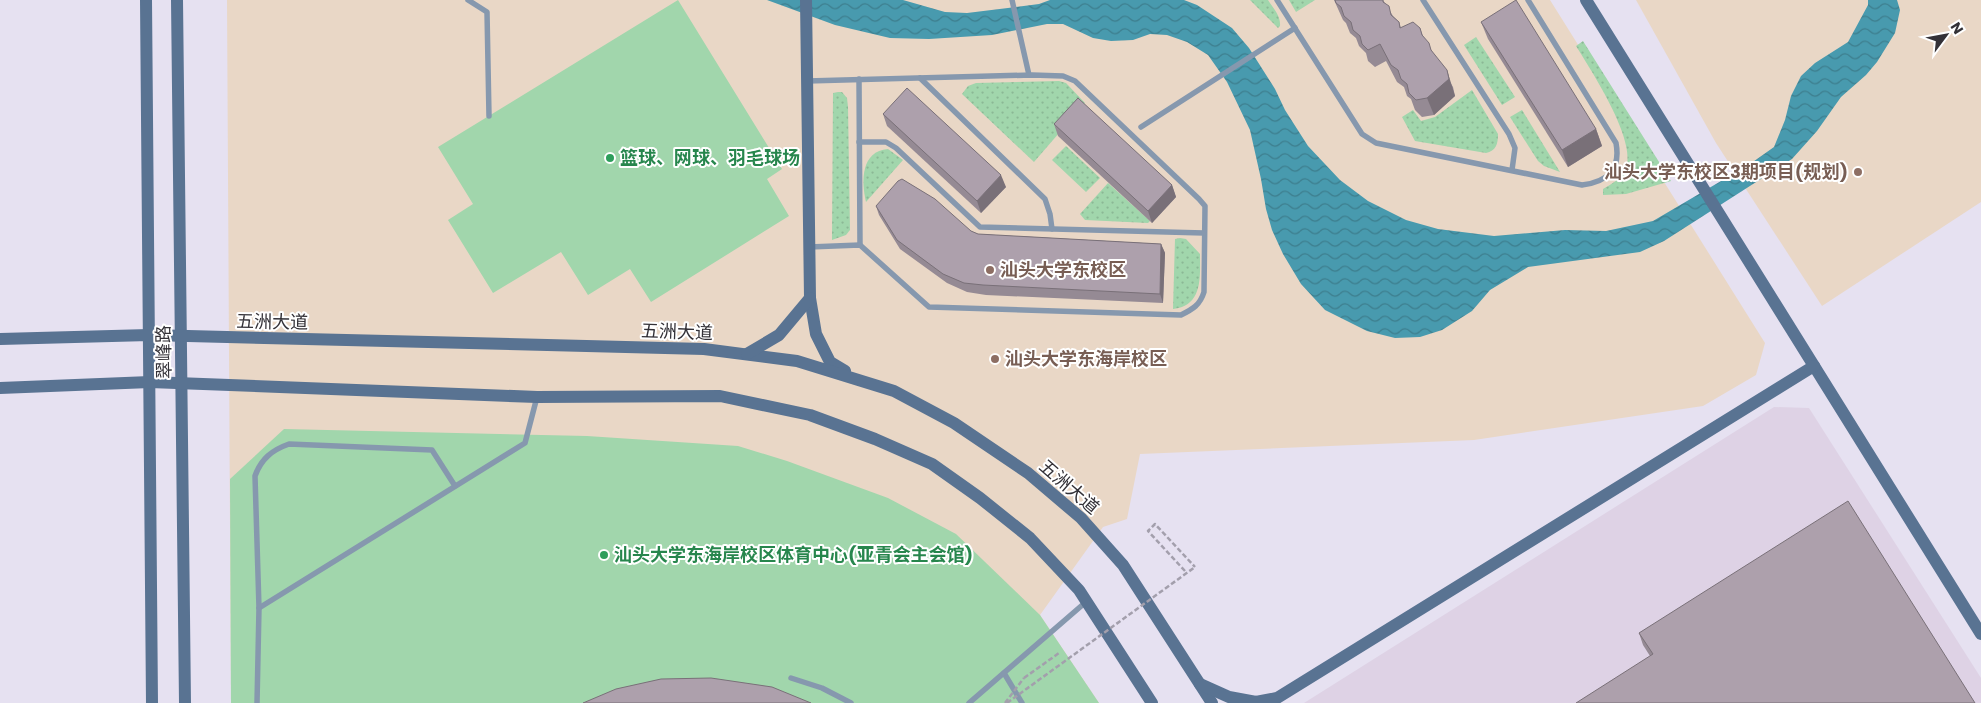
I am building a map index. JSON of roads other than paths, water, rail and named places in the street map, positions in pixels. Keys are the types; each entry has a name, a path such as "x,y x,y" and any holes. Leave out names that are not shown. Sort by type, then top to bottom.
{"main road":[{"name":"翠峰路","path":"146,0 152,703"},
{"name":"翠峰路","path":"177,0 185,703"},
{"path":"806,0 810,298 816,334 830,362 857,380"},
{"path":"1586,0 1981,634"},
{"path":"747,354 779,336 810,298"},
{"name":"五洲大道","path":"0,339 149,335 704,349 798,361 894,391 954,423 1028,473 1081,518 1123,565 1212,703"},
{"path":"1200,684 1229,697 1256,702 1276,700 1814,366"},
{"path":"0,388 150,382 537,397 720,396 810,415 875,439 932,464 980,498 1030,538 1087,601 1152,703"}],"lane":[{"path":"468,0 487,12 489,116"},
{"path":"1012,0 1029,75"},
{"path":"1277,0 1362,134 1376,143 1582,185 1594,184 1607,178 1617,160 1616,143 1528,0"},
{"path":"1423,0 1509,134 1514,148 1512,170"},
{"path":"1141,127 1294,28"},
{"path":"807,80 1029,75 1063,76 1075,81 1205,206 1204,292 1201,302 1193,309 1181,315 929,307 860,245 809,247"},
{"path":"920,78 1045,199 1052,229"},
{"path":"859,79 860,245"},
{"path":"859,142 886,142 896,148 980,227 1204,233"},
{"path":"259,608 525,443 537,397"},
{"path":"257,703 259,608 255,476 260,463 274,450 289,444 432,450 455,486"},
{"path":"968,703 1087,601"},
{"path":"1004,673 1022,703"},
{"path":"791,678 822,688 851,703"}],"water":[{"path":"767,0 903,0 945,12 967,13 1039,4 1050,0 1184,0 1197,5 1232,28 1249,48 1308,146 1340,180 1368,201 1406,220 1438,229 1494,236 1565,230 1606,231 1653,221 1750,164 1774,147 1785,120 1791,96 1801,76 1815,63 1848,42 1868,5 1868,0 1897,0 1900,10 1895,33 1877,62 1866,75 1841,97 1817,131 1792,159 1664,241 1640,252 1528,267 1490,290 1472,311 1442,330 1420,337 1395,338 1367,331 1325,310 1301,284 1283,254 1272,230 1250,130 1227,82 1208,55 1187,42 1167,35 1150,34 1133,40 1111,41 1093,38 1063,24 1047,24 992,35 929,39 890,38 835,25"}],"place":[{"name":"篮球、网球、羽毛球场","path":"610,158"},
{"name":"汕头大学东校区3期项目(规划)","path":"1858,172"},
{"name":"汕头大学东校区","path":"990,270"},
{"name":"汕头大学东海岸校区","path":"995,359"},
{"name":"汕头大学东海岸校区体育中心(亚青会主会馆)","path":"604,555"}]}
